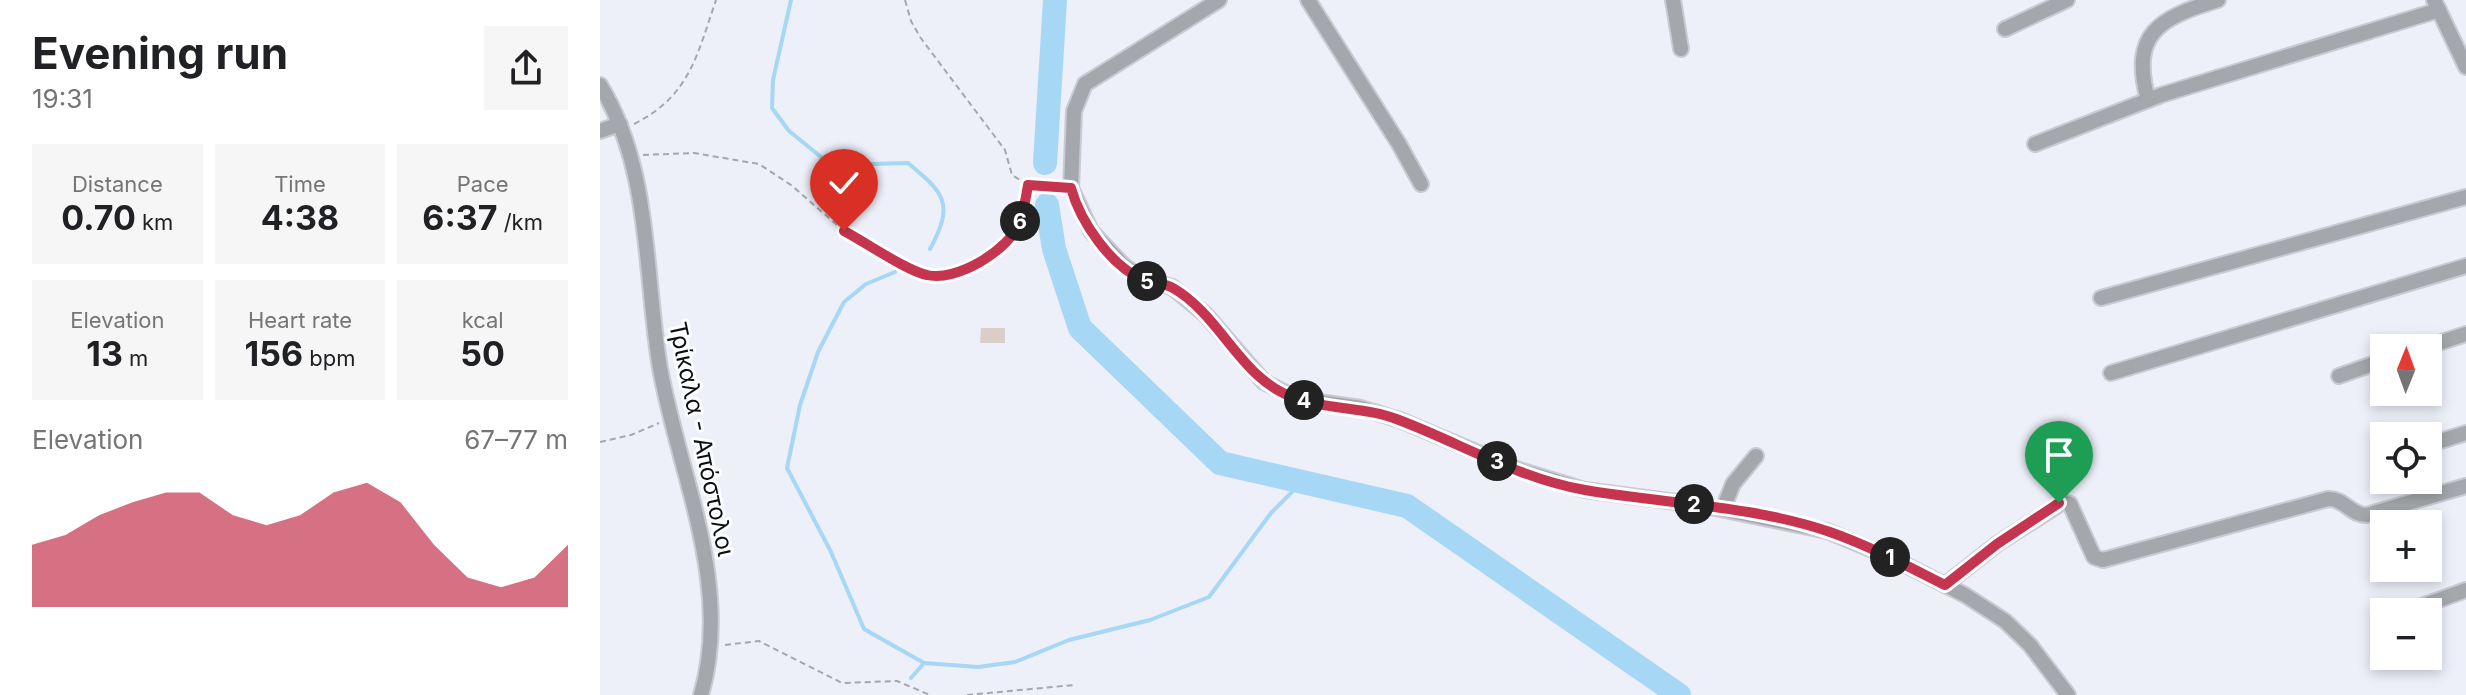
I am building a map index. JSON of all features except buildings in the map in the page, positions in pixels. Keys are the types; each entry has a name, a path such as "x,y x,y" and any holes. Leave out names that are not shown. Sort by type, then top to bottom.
{"street":[{"path":"1219,0 1085,84 1074,111 1071,188 1091,231 1123,265 1142,279 1172,287 1206,315 1264,382 1298,399 1361,408 1400,420 1519,470 1585,490 1723,509 1827,531 1945,585 2019,634 2068,695"},
{"path":"1308,0 1421,184"},
{"path":"1673,0 1681,49"},
{"path":"2005,29 2067,0"},
{"path":"2148,100 2140,60 2157,27 2186,11 2218,0"},
{"path":"2035,144 2148,100 2436,5 2466,67"},
{"name":"Τρίκαλα - Απόστολοι","path":"600,85 621,127 631,156 642,206 659,358 705,555 710,644 709,695"},
{"path":"600,131 621,127"},
{"path":"2101,298 2466,197"},
{"path":"2111,373 2466,266"},
{"path":"2442,342 2466,334"},
{"path":"2339,376 2370,365"},
{"path":"2442,441 2466,433"},
{"path":"1723,509 1733,484 1756,456"},
{"path":"1945,585 1997,544 2063,502 2070,504 2094,557 2103,560 2328,499 2339,500 2355,514 2367,515 2466,486"},
{"path":"2442,599 2466,590"},
{"name":"Τρίκαλα - Απόστολοι","path":"701,695 708,666"}],"path":[{"path":"621,127 655,113 681,88 693,66 716,0"},
{"path":"905,0 920,37 1005,150 1012,175 1028,185 1071,188"},
{"path":"631,156 694,153 759,164 791,185 844,231 925,275 946,277 979,262 1002,244 1019,225 1028,185"},
{"path":"600,442 631,435 672,419"},
{"path":"710,644 759,641 842,683 897,681 930,695"},
{"path":"967,695 1074,685"}],"waterway":[{"path":"791,0 773,80 772,108 789,131 831,165 908,163 920,173 937,191 944,209 930,249"},
{"path":"1045,163 1055,0"},
{"path":"1047,205 1054,249 1080,328 1220,463 1407,506 1679,695"},
{"path":"895,272 866,284 844,302 818,352 800,405 787,468 831,552 864,629 924,663"},
{"path":"911,678 924,663 978,667 1015,662 1069,640 1150,620 1209,597 1271,513 1302,482"}],"route":[{"path":"844,231 925,275 946,277 979,262 1002,244 1019,225 1028,185 1071,188 1075,203 1091,231 1123,265 1142,279 1172,287 1206,315 1264,382 1298,399 1361,408 1400,420 1427,434 1519,470 1585,490 1706,506 1827,531 1892,558 1945,585 1974,560 2059,503"}]}
